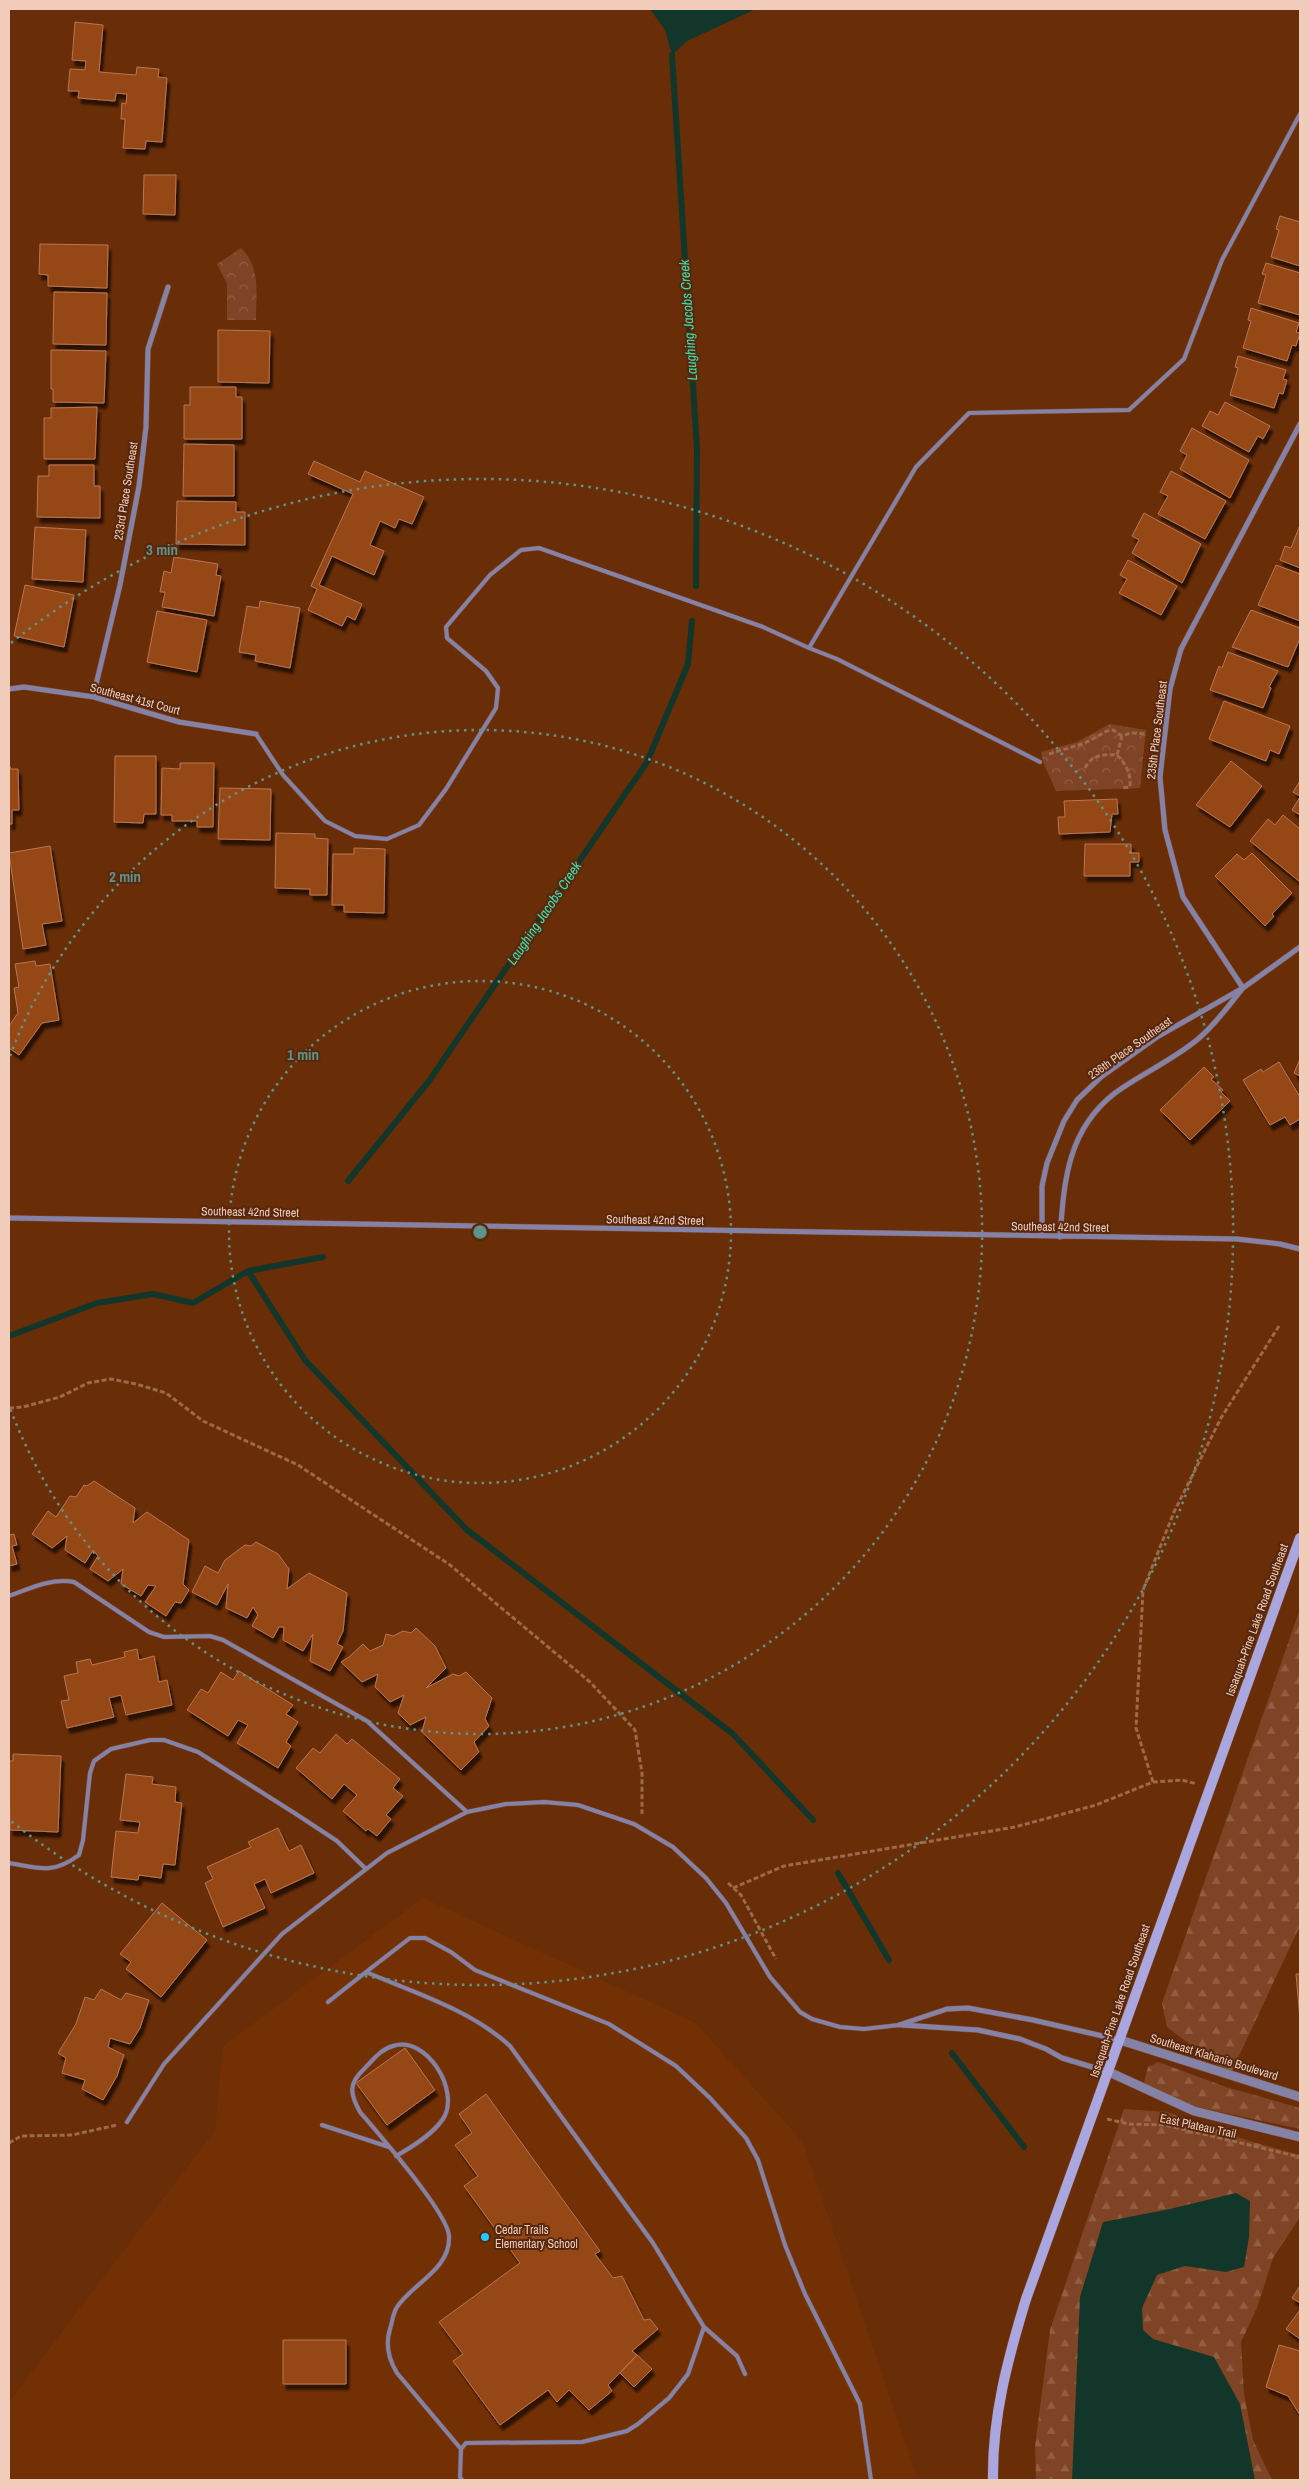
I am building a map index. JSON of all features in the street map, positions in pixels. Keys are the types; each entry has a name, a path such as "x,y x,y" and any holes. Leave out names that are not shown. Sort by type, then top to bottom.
{"main road":[{"name":"Issaquah-Pine Lake Road Southeast","path":"993,2480 996,2420 1012,2343 1026,2299 1300,1538"}],"street":[{"name":"233rd Place Southeast","path":"93,697 120,585 139,486 146,427 148,349 168,287"},
{"name":"235th Place Southeast","path":"1243,988 1183,897 1165,830 1160,777 1170,689 1181,649 1300,424"},
{"name":"Southeast 41st Court","path":"9,689 24,687 93,697 179,722 256,734"},
{"name":"236th Place Southeast","path":"1042,1236 1042,1186 1047,1164 1064,1121 1077,1100 1102,1077 1157,1037 1243,988 1300,946"},
{"name":"236th Place Southeast","path":"1060,1237 1064,1182 1080,1134 1095,1113 1114,1094 1198,1039 1243,988"},
{"name":"Southeast 42nd Street","path":"9,1218 1237,1239 1280,1244 1300,1249"},
{"path":"899,2025 947,2009 968,2008 1071,2028 1120,2040"},
{"path":"899,2025 978,2030 1020,2040 1046,2048 1062,2058 1109,2072 1194,2111 1300,2137"},
{"name":"Southeast Klahanie Boulevard","path":"1120,2040 1300,2097"}],"lane":[{"path":"809,648 916,467 970,413 1129,410 1184,359 1222,260 1300,114"},
{"path":"256,734 283,774 325,821 355,836 387,839 419,825 446,789 496,708 498,688 486,671 447,638 446,627 490,575 521,550 539,548 763,627 836,659 1038,761"},
{"path":"9,1596 48,1582 62,1580 74,1582 149,1632 164,1636 210,1636 223,1640 368,1721 467,1812"},
{"path":"9,1862 48,1869 62,1867 79,1855 84,1840 90,1773 94,1761 111,1748 164,1740 198,1752 338,1841 366,1869"},
{"path":"127,2122 164,2064 282,1934 387,1853 467,1812 506,1804 578,1805 634,1824 673,1847 706,1878 726,1903 770,1977 800,2012 812,2019 840,2027 864,2029 899,2025"},
{"path":"328,2002 410,1938 425,1938 451,1952 475,1970 609,2024 676,2066 710,2098 746,2138 758,2160 779,2227 805,2294 860,2404 871,2480"},
{"path":"366,1972 468,2016 491,2029 510,2046 653,2243 704,2326 737,2356 745,2374"},
{"path":"396,2156 417,2144 444,2119 448,2105 448,2094 431,2059 415,2048 404,2045 395,2045 384,2050 354,2078 352,2089 354,2102 360,2112 436,2207 449,2234 448,2250 442,2262 396,2308 388,2333 388,2348 391,2363 429,2413 461,2449"},
{"path":"322,2125 389,2147"},
{"path":"462,2480 460,2477 461,2449 466,2443 582,2442 627,2430 638,2424 669,2398 688,2374 704,2326"}],"path":[{"path":"1038,761 1085,743 1107,731 1113,730 1122,736"},
{"path":"1122,736 1131,733 1147,734"},
{"path":"1116,755 1122,736"},
{"path":"1085,768 1089,761 1098,755 1116,755 1124,762 1130,776 1130,787 1122,788"},
{"path":"1153,1782 1136,1728 1144,1590 1174,1512 1221,1418 1279,1326"},
{"path":"9,1408 23,1407 60,1397 88,1383 111,1379 166,1393 203,1421 298,1464 450,1565 590,1682 635,1730 642,1773 642,1817"},
{"path":"733,1888 784,1866 1015,1827 1096,1805 1153,1782 1182,1780 1209,1787"},
{"path":"726,1881 741,1895 776,1961"},
{"name":"East Plateau Trail","path":"1092,2116 1129,2124 1165,2125 1300,2157"},
{"path":"9,2143 21,2136 72,2135 127,2122"}],"shaded area":[{"path":"650,9 756,9 687,41 672,55 665,30"},
{"name":"Cedar Trails Elementary School","path":"423,1898 696,2023 803,2142 918,2480 9,2480 9,2402 215,2130 223,2046"},
{"path":"1236,2193 1250,2201 1249,2237 1244,2267 1226,2272 1185,2266 1157,2275 1142,2308 1143,2330 1153,2339 1214,2357 1240,2404 1255,2480 1072,2480 1080,2297 1103,2222 1170,2209"}],"green space":[{"path":"241,248 252,264 255,273 257,291 256,320 227,320 227,284 217,264"},
{"path":"1110,724 1146,730 1140,788 1056,791 1043,762 1041,752 1077,742"},
{"path":"1300,1609 1300,1926 1230,2075 1167,2027 1162,2003"},
{"path":"1158,2062 1226,2087 1300,2108 1300,2129 1188,2105 1155,2094 1144,2082 1148,2067"},
{"path":"1124,2109 1167,2112 1249,2141 1300,2155 1300,2217 1273,2258 1257,2308 1241,2342 1244,2394 1253,2440 1272,2480 1036,2480 1035,2446 1050,2330"}],"building":[{"path":"75,22 103,25 99,72 136,75 137,67 159,69 158,77 167,78 162,142 146,141 145,149 123,148 125,119 121,119 122,103 126,104 127,94 116,93 115,101 78,98 79,91 68,91 70,69 85,70 86,61 72,60"},
{"path":"144,175 176,175 175,215 143,214"},
{"path":"1280,216 1300,222 1300,266 1271,257 1279,230 1276,229"},
{"path":"40,244 108,245 107,288 48,286 48,275 39,274"},
{"path":"1266,263 1300,273 1300,315 1258,303 1266,275 1262,274"},
{"path":"54,292 107,293 106,345 53,344"},
{"path":"1251,308 1299,323 1296,332 1300,333 1296,346 1292,345 1287,361 1243,348 1251,321 1248,320"},
{"path":"218,330 270,331 269,383 218,382"},
{"path":"51,350 106,351 104,403 53,402"},
{"path":"1238,356 1286,370 1283,379 1287,380 1283,394 1279,393 1274,408 1230,395 1238,368 1235,367"},
{"path":"190,387 236,387 236,397 242,397 242,439 184,439 184,405 190,405"},
{"path":"1225,402 1270,426 1263,439 1258,436 1249,452 1202,426 1210,411 1218,415"},
{"path":"97,407 95,459 44,459 44,418 51,418 51,408"},
{"path":"1192,428 1249,460 1230,498 1180,469 1187,455 1180,451"},
{"path":"184,444 234,445 234,496 183,496"},
{"path":"314,461 360,482 365,471 424,497 412,524 399,519 395,528 380,521 370,545 384,551 374,575 332,556 319,585 362,604 355,620 347,616 342,626 308,610 317,589 311,586 353,494 308,474"},
{"path":"49,465 94,465 94,486 100,486 100,518 37,517 38,476 49,476"},
{"path":"1171,471 1226,501 1205,539 1158,514 1168,496 1160,492"},
{"path":"177,501 236,502 236,512 245,512 245,545 176,544"},
{"path":"1144,513 1201,544 1182,583 1132,553 1139,540 1132,536"},
{"path":"1300,525 1300,568 1280,560 1285,546 1291,548"},
{"path":"35,527 86,530 83,582 32,579"},
{"path":"174,557 218,564 216,575 221,576 214,616 162,607 165,592 160,592 164,571 171,573"},
{"path":"1128,560 1177,586 1161,615 1119,593 1127,579 1120,575"},
{"path":"1276,565 1300,574 1300,621 1258,605"},
{"path":"25,585 74,595 64,647 14,636"},
{"path":"260,601 300,608 290,668 255,661 256,655 239,652 247,606 259,608"},
{"path":"1251,610 1300,628 1300,638 1288,667 1232,647"},
{"path":"157,611 207,620 197,672 147,662"},
{"path":"1228,652 1278,671 1269,687 1271,688 1263,708 1210,690 1219,666 1222,668"},
{"path":"1224,701 1290,726 1279,754 1270,750 1266,761 1209,739"},
{"path":"115,756 156,756 156,814 144,814 143,823 114,822"},
{"path":"1231,761 1262,786 1230,827 1196,805"},
{"path":"180,763 214,763 213,827 197,827 197,821 172,821 172,815 161,815 162,768 180,769"},
{"path":"9,765 11,769 18,769 19,810 12,810 12,824 9,824"},
{"path":"1300,781 1300,796 1293,792"},
{"path":"220,788 271,789 270,840 218,839"},
{"path":"1300,797 1300,815 1292,810"},
{"path":"1117,799 1118,814 1112,814 1110,832 1059,834 1058,817 1065,817 1064,801"},
{"path":"1283,815 1300,829 1300,882 1250,841 1268,819 1275,825"},
{"path":"276,833 315,834 315,838 328,839 327,895 310,895 310,889 275,888"},
{"path":"1085,844 1131,844 1131,853 1139,853 1139,862 1130,862 1130,876 1084,876"},
{"path":"50,846 62,921 42,924 46,945 23,949 9,853"},
{"path":"354,848 385,849 384,913 344,912 344,905 332,905 333,854 354,854"},
{"path":"1252,853 1292,893 1272,914 1274,916 1265,926 1215,876 1237,854 1244,860"},
{"path":"35,961 36,966 50,964 59,1020 42,1023 19,1055 9,1048 9,1026 18,1013 14,988 19,987 15,964"},
{"path":"1300,1059 1300,1076 1294,1073"},
{"path":"1279,1062 1300,1097 1300,1119 1290,1125 1285,1117 1270,1125 1243,1080 1261,1069 1263,1072"},
{"path":"1204,1067 1214,1077 1211,1079 1223,1090 1221,1092 1230,1101 1190,1140 1160,1110"},
{"path":"94,1481 135,1508 133,1523 147,1512 189,1540 183,1584 189,1590 181,1603 175,1602 166,1616 145,1602 156,1586 148,1585 141,1596 121,1584 123,1569 108,1581 90,1569 98,1556 93,1550 85,1563 65,1550 67,1536 52,1548 32,1534 48,1511 56,1517 70,1496 76,1497 84,1485 87,1486"},
{"path":"14,1534 17,1545 12,1546 17,1564 9,1566 9,1535"},
{"path":"256,1542 278,1554 289,1569 287,1589 309,1573 347,1593 343,1631 337,1644 343,1647 330,1671 310,1661 313,1634 303,1651 283,1640 284,1627 279,1627 273,1638 252,1626 258,1615 253,1607 247,1618 226,1608 228,1584 217,1605 192,1592 205,1566 218,1573 225,1560 245,1545 251,1546"},
{"path":"416,1628 435,1646 446,1668 426,1688 453,1674 459,1676 466,1672 492,1698 485,1719 489,1726 474,1742 479,1752 461,1770 422,1732 426,1717 410,1725 398,1713 404,1695 390,1702 375,1687 378,1674 362,1682 341,1662 363,1644 370,1651 383,1645 386,1634 393,1636 403,1631 411,1633"},
{"path":"137,1649 139,1660 154,1656 159,1682 167,1680 172,1705 126,1715 121,1695 109,1698 114,1717 67,1728 61,1701 69,1700 64,1676 78,1673 76,1662 90,1659 92,1665 125,1657 124,1652"},
{"path":"239,1671 293,1705 286,1714 298,1722 286,1742 291,1746 278,1768 237,1743 248,1725 238,1720 228,1736 187,1710 201,1689 208,1693 221,1672 233,1680"},
{"path":"336,1734 347,1744 352,1739 400,1779 393,1788 403,1796 386,1815 391,1819 377,1836 368,1829 366,1831 343,1811 357,1795 344,1784 332,1799 296,1768 313,1748 320,1753"},
{"path":"13,1754 61,1756 58,1832 10,1830 9,1761 13,1761"},
{"path":"126,1774 153,1777 152,1784 176,1787 175,1802 182,1803 175,1865 163,1864 161,1878 139,1875 138,1880 111,1877 116,1831 138,1833 140,1822 120,1820"},
{"path":"278,1828 289,1851 301,1845 314,1873 271,1893 265,1879 254,1884 265,1908 223,1927 205,1883 213,1879 207,1867 251,1847 248,1842"},
{"path":"162,1903 207,1940 161,1997 126,1969 131,1962 120,1954"},
{"path":"1296,1974 1300,1974 1300,2019"},
{"path":"101,1989 121,2000 126,1993 149,2000 140,2028 130,2044 110,2038 108,2047 124,2055 117,2076 103,2100 82,2089 85,2080 62,2073 66,2058 58,2053 76,2024 85,1997 94,2000"},
{"path":"405,2048 435,2090 387,2125 356,2083"},
{"path":"486,2094 600,2251 595,2254 613,2278 622,2276 644,2320 650,2319 658,2329 632,2351 637,2355 608,2385 612,2391 589,2410 569,2390 557,2402 548,2390 500,2425 453,2361 463,2354 439,2322 520,2263 464,2186 478,2176 455,2145 472,2133 459,2114"},
{"path":"1300,2286 1300,2303 1292,2298"},
{"path":"1300,2310 1300,2339 1286,2329"},
{"path":"283,2340 346,2340 346,2384 283,2384"},
{"path":"1279,2345 1300,2351 1300,2415 1288,2396 1266,2387"},
{"path":"637,2355 652,2369 634,2387 620,2373"}],"waterway":[{"name":"Laughing Jacobs Creek","path":"672,55 697,449 696,586"},
{"name":"Laughing Jacobs Creek","path":"348,1181 429,1081 647,762 688,664 692,621"},
{"name":"Laughing Jacobs Creek","path":"9,1336 97,1303 153,1294 193,1303 248,1271 323,1257"},
{"path":"248,1271 305,1360 466,1529 733,1734 813,1820"},
{"path":"838,1873 889,1960"},
{"path":"952,2053 1024,2147"}],"place":[{"name":"Cedar Trails Elementary School","path":"485,2237"}]}
